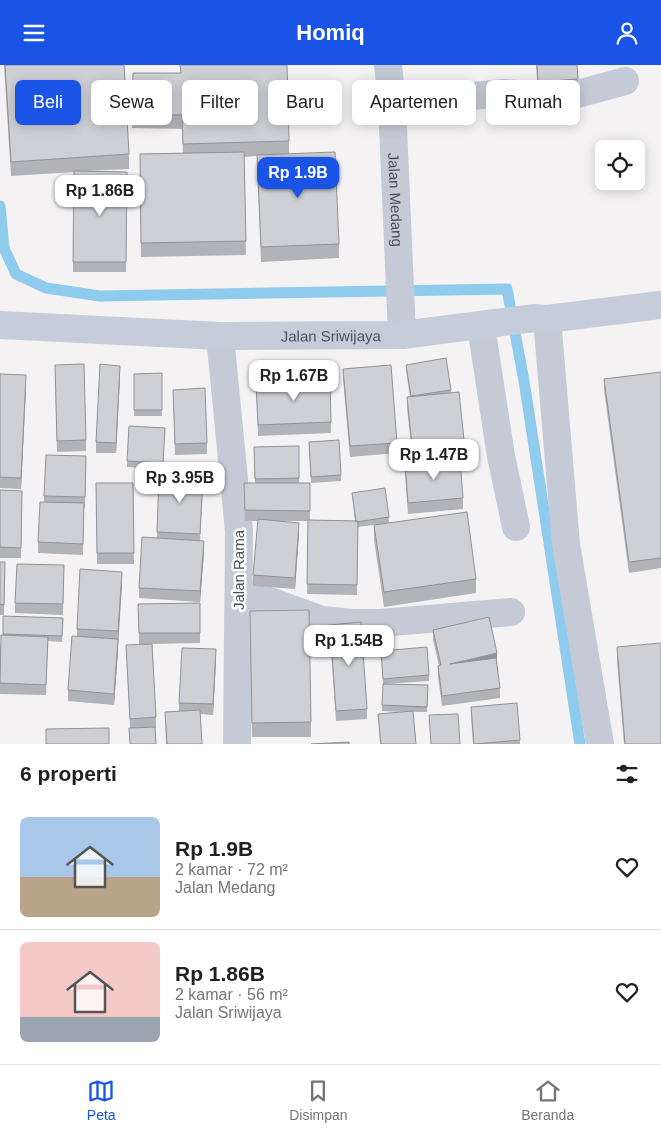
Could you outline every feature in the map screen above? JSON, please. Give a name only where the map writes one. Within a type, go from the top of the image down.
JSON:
[{"type":"main road","name":"Jalan Sriwijaya","points":[[0,325],[220,336],[402,335],[661,305]]},
{"type":"street","name":"Jalan Medang","points":[[388,65],[390,80]]},
{"type":"street","points":[[476,96],[504,93],[563,99],[625,81]]},
{"type":"street","name":"Jalan Medang","points":[[393,125],[402,335]]},
{"type":"street","points":[[541,319],[566,544],[600,744]]},
{"type":"street","points":[[488,325],[501,456],[516,527]]},
{"type":"street","name":"Jalan Rama","points":[[220,336],[239,531],[237,744]]},
{"type":"street","points":[[238,590],[322,620],[352,623],[380,623],[511,612]]},
{"type":"building","points":[[5,65],[124,65],[125,80],[91,80],[91,125],[127,125],[129,154],[11,162]]},
{"type":"building","points":[[180,65],[287,65],[287,80],[268,80],[268,125],[289,125],[289,141],[183,144],[182,125],[258,125],[258,80],[182,80],[182,115],[172,115],[172,80],[133,80],[133,73],[181,73]]},
{"type":"building","points":[[537,65],[577,65],[578,79],[538,80]]},
{"type":"building","points":[[244,152],[246,241],[141,243],[140,154]]},
{"type":"building","points":[[335,152],[339,244],[261,247],[257,155]]},
{"type":"building","points":[[74,171],[127,172],[126,262],[73,262]]},
{"type":"building","points":[[446,358],[451,390],[411,396],[406,365]]},
{"type":"building","points":[[84,364],[86,440],[57,441],[55,365]]},
{"type":"building","points":[[100,364],[120,366],[116,443],[96,442]]},
{"type":"building","points":[[391,365],[397,443],[350,446],[343,369]]},
{"type":"building","points":[[661,372],[661,558],[629,562],[604,379]]},
{"type":"building","points":[[162,373],[162,410],[134,410],[134,374]]},
{"type":"building","points":[[0,374],[26,375],[21,478],[0,477]]},
{"type":"building","points":[[330,378],[331,422],[258,425],[256,382]]},
{"type":"building","points":[[205,388],[207,443],[175,444],[173,390]]},
{"type":"building","points":[[459,392],[464,440],[412,445],[407,397]]},
{"type":"building","points":[[129,426],[165,428],[163,463],[127,461]]},
{"type":"building","points":[[339,440],[341,475],[311,477],[309,442]]},
{"type":"building","points":[[299,446],[299,478],[255,479],[254,447]]},
{"type":"building","points":[[46,455],[86,456],[85,497],[44,496]]},
{"type":"building","points":[[460,458],[463,498],[408,503],[405,463]]},
{"type":"building","points":[[159,475],[203,476],[200,534],[157,532]]},
{"type":"building","points":[[96,483],[133,483],[134,553],[97,553]]},
{"type":"building","points":[[244,483],[310,483],[310,511],[245,510]]},
{"type":"building","points":[[385,488],[389,517],[356,522],[352,493]]},
{"type":"building","points":[[0,490],[22,491],[21,548],[0,547]]},
{"type":"building","points":[[40,502],[84,503],[83,544],[38,542]]},
{"type":"building","points":[[467,512],[476,579],[384,592],[374,525]]},
{"type":"building","points":[[258,519],[299,523],[295,578],[253,575]]},
{"type":"building","points":[[308,520],[358,521],[357,585],[307,584]]},
{"type":"building","points":[[142,537],[204,541],[200,591],[139,588]]},
{"type":"building","points":[[0,562],[5,562],[4,605],[0,604]]},
{"type":"building","points":[[17,564],[64,565],[63,604],[15,603]]},
{"type":"building","points":[[80,569],[122,572],[118,631],[77,629]]},
{"type":"building","points":[[200,603],[200,633],[139,633],[138,604]]},
{"type":"building","points":[[309,610],[311,722],[252,723],[250,611]]},
{"type":"building","points":[[3,616],[63,618],[62,636],[3,634]]},
{"type":"building","points":[[489,617],[497,653],[450,664],[496,658],[500,688],[442,696],[438,666],[441,665],[433,630]]},
{"type":"building","points":[[361,622],[367,709],[336,711],[330,625]]},
{"type":"building","points":[[1,635],[48,637],[46,685],[0,683]]},
{"type":"building","points":[[72,636],[118,639],[114,694],[68,690]]},
{"type":"building","points":[[661,643],[661,744],[625,744],[617,647]]},
{"type":"building","points":[[152,644],[156,717],[130,719],[126,645]]},
{"type":"building","points":[[427,647],[429,675],[383,679],[381,651]]},
{"type":"building","points":[[182,648],[216,649],[213,704],[179,703]]},
{"type":"building","points":[[383,684],[428,685],[427,707],[382,705]]},
{"type":"building","points":[[517,703],[520,740],[474,744],[471,707]]},
{"type":"building","points":[[200,710],[202,744],[167,744],[165,712]]},
{"type":"building","points":[[413,711],[416,744],[381,744],[378,714]]},
{"type":"building","points":[[458,714],[460,744],[431,744],[429,715]]},
{"type":"building","points":[[155,727],[156,744],[130,744],[129,728]]},
{"type":"building","points":[[109,728],[109,744],[46,744],[46,729]]},
{"type":"building","points":[[349,742],[349,744],[311,744]]},
{"type":"waterway","points":[[0,206],[4,248],[16,274],[46,288],[100,296],[507,289],[524,381],[580,744]]}]
